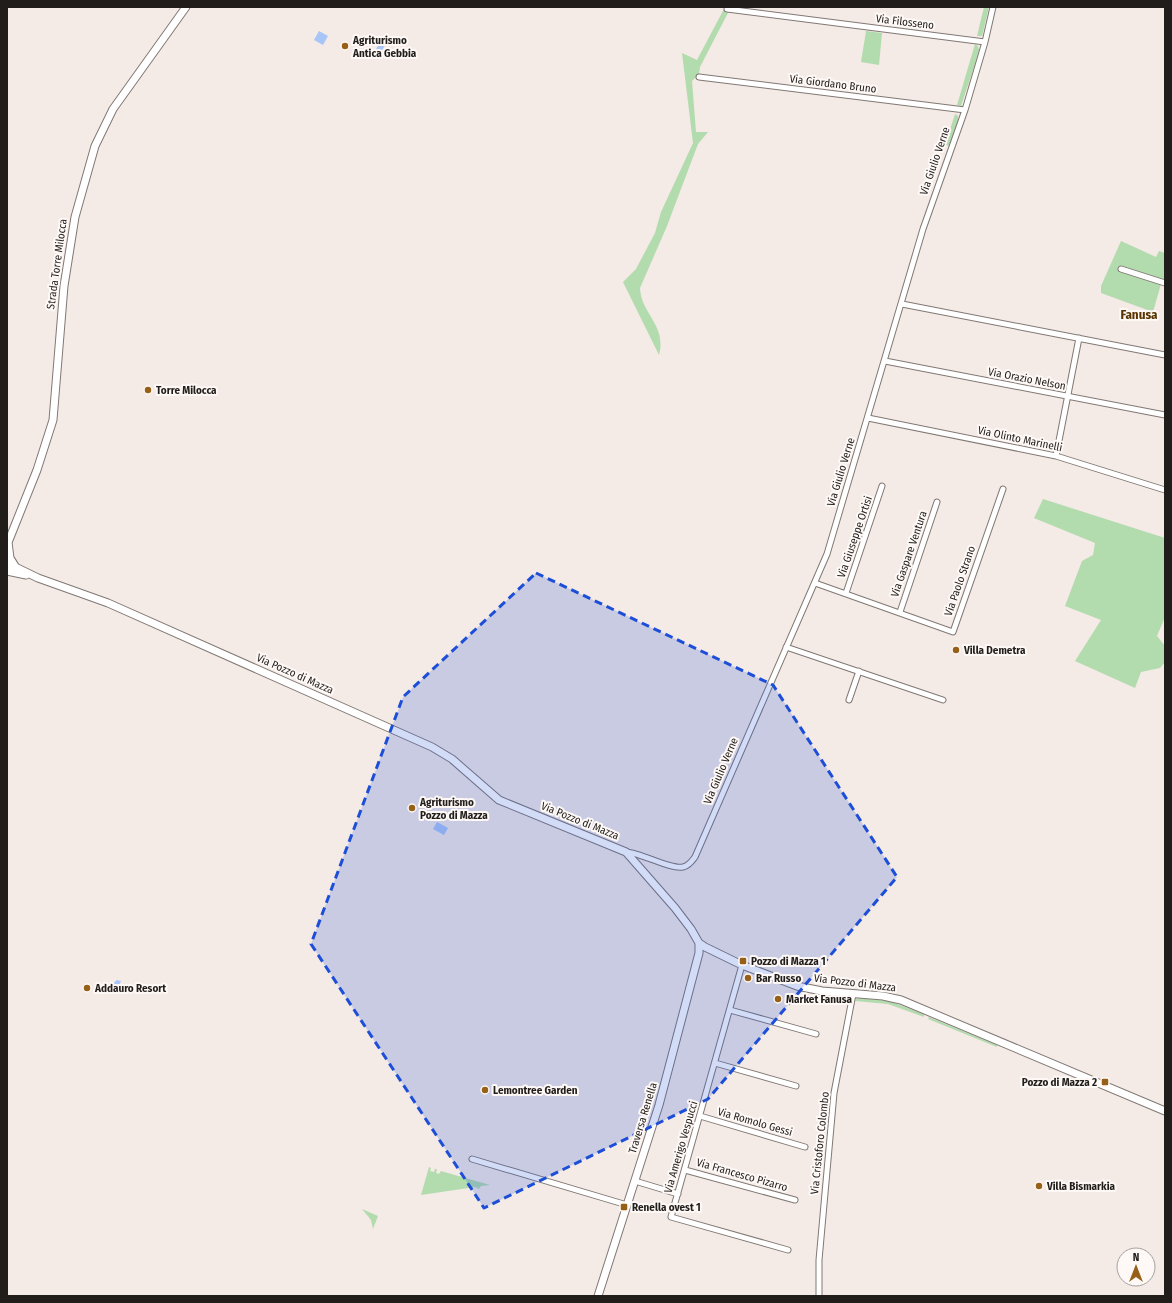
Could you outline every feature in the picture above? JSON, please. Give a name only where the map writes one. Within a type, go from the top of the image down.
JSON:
[{"type":"street","name":"Strada Torre Milocca","points":[[8,544],[37,470],[53,420],[64,286],[75,217],[95,146],[113,109],[186,7]]},
{"type":"street","name":"Via Giulio Verne","points":[[626,852],[636,852],[679,868],[687,866],[695,857],[815,583],[827,554],[935,192],[965,110],[985,42],[993,7]]},
{"type":"street","name":"Via Filosseno","points":[[727,9],[985,42]]},
{"type":"street","name":"Via Giordano Bruno","points":[[699,77],[965,110]]},
{"type":"street","points":[[1121,269],[1165,283]]},
{"type":"street","points":[[902,304],[1165,355]]},
{"type":"street","points":[[1056,456],[1079,338]]},
{"type":"street","name":"Via Orazio Nelson","points":[[885,361],[1165,416]]},
{"type":"street","name":"Via Olinto Marinelli","points":[[868,418],[1056,456],[1165,490]]},
{"type":"street","name":"Via Giuseppe Ortisi","points":[[846,593],[882,486]]},
{"type":"street","name":"Via Paolo Strano","points":[[815,583],[953,632],[1003,489]]},
{"type":"street","name":"Via Gaspare Ventura","points":[[900,612],[938,502]]},
{"type":"street","points":[[8,544],[10,558],[14,566]]},
{"type":"street","points":[[7,564],[38,578]]},
{"type":"street","points":[[7,571],[38,578]]},
{"type":"street","name":"Via Pozzo di Mazza","points":[[38,578],[108,603],[432,747],[452,759],[499,800],[626,852],[675,908],[691,929],[699,944],[742,965],[797,986],[853,994],[883,996],[902,1000],[1165,1111]]},
{"type":"street","points":[[786,647],[943,700]]},
{"type":"street","points":[[849,700],[859,672]]},
{"type":"street","name":"Traversa Renella","points":[[598,1296],[674,1054],[699,953],[699,944]]},
{"type":"street","name":"Via Amerigo Vespucci","points":[[742,965],[671,1217],[788,1250]]},
{"type":"street","name":"Via Cristoforo Colombo","points":[[819,1296],[819,1260],[834,1092],[853,994]]},
{"type":"street","points":[[730,1010],[816,1034]]},
{"type":"street","points":[[715,1063],[796,1086]]},
{"type":"street","name":"Via Romolo Gessi","points":[[700,1116],[805,1147]]},
{"type":"street","points":[[472,1159],[627,1205]]},
{"type":"street","name":"Via Francesco Pizarro","points":[[685,1170],[794,1200]]},
{"type":"street","points":[[635,1181],[678,1194]]},
{"type":"highlighted area","points":[[536,573],[773,685],[897,877],[708,1099],[484,1208],[311,944],[403,697]]},
{"type":"green space","points":[[725,7],[731,7],[700,67],[699,74],[692,81],[696,132],[708,132],[698,144],[667,226],[640,288],[641,297],[657,327],[660,336],[661,345],[659,355],[623,282],[636,269],[655,233],[661,212],[693,143],[682,53],[697,60]]},
{"type":"green space","points":[[984,7],[989,7],[982,36],[977,36]]},
{"type":"green space","points":[[866,31],[882,33],[879,65],[861,62]]},
{"type":"green space","points":[[975,44],[978,46],[979,50],[977,57],[961,106],[957,105]]},
{"type":"green space","points":[[955,114],[958,116],[958,121],[949,146],[945,145]]},
{"type":"green space","points":[[1121,241],[1156,257],[1159,251],[1165,253],[1165,281],[1120,266],[1119,269],[1161,284],[1153,312],[1101,293],[1101,286]]},
{"type":"green space","points":[[1043,499],[1165,538],[1165,617],[1157,636],[1165,646],[1165,662],[1160,668],[1141,672],[1135,688],[1075,661],[1101,620],[1065,606],[1082,561],[1093,555],[1095,543],[1034,518]]},
{"type":"green space","points":[[857,998],[889,1001],[924,1014],[924,1017],[888,1004],[855,1001]]},
{"type":"green space","points":[[929,1017],[997,1045],[997,1047],[928,1019]]},
{"type":"green space","points":[[429,1167],[431,1168],[430,1171],[434,1172],[435,1169],[437,1169],[436,1173],[439,1174],[441,1171],[490,1185],[481,1186],[479,1189],[475,1187],[421,1195]]},
{"type":"green space","points":[[362,1209],[378,1216],[373,1229],[371,1220]]},
{"type":"water","points":[[319,31],[328,36],[323,45],[314,40]]},
{"type":"water","points":[[380,42],[385,45],[379,56],[374,53]]},
{"type":"water","points":[[437,822],[448,828],[444,835],[433,829]]},
{"type":"water","points":[[117,980],[121,981],[118,988],[114,990],[111,985]]},
{"type":"place","name":"Agriturismo Antica Gebbia","points":[[345,46]]},
{"type":"place","name":"Torre Milocca","points":[[148,390]]},
{"type":"place","name":"Villa Demetra","points":[[956,650]]},
{"type":"place","name":"Agriturismo Pozzo di Mazza","points":[[412,808]]},
{"type":"place","name":"Pozzo di Mazza 1","points":[[743,961]]},
{"type":"place","name":"Bar Russo","points":[[748,978]]},
{"type":"place","name":"Addauro Resort","points":[[87,988]]},
{"type":"place","name":"Market Fanusa","points":[[778,999]]},
{"type":"place","name":"Pozzo di Mazza 2","points":[[1105,1082]]},
{"type":"place","name":"Lemontree Garden","points":[[485,1090]]},
{"type":"place","name":"Villa Bismarkia","points":[[1039,1186]]},
{"type":"place","name":"Renella ovest 1","points":[[624,1207]]},
{"type":"district","name":"Fanusa","points":[[1139,314]]}]
